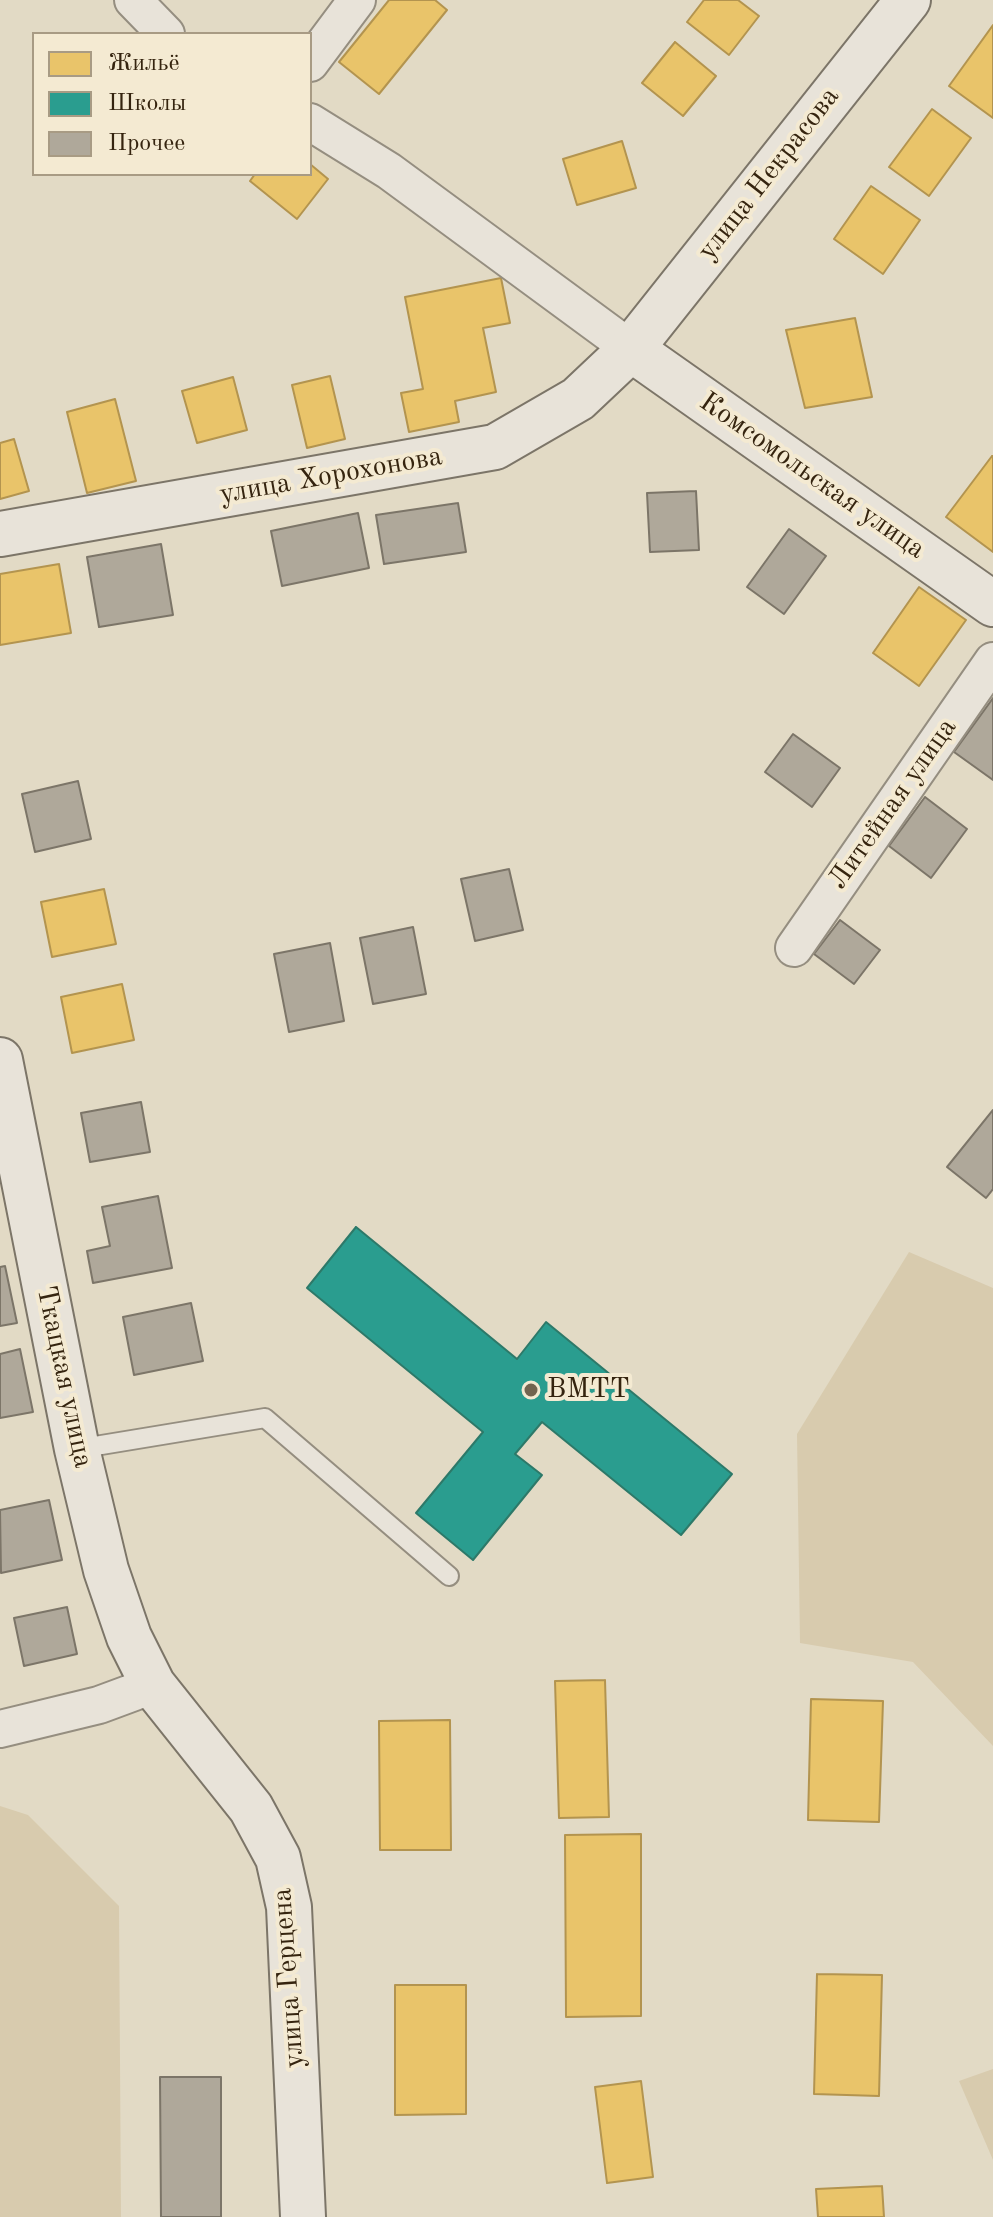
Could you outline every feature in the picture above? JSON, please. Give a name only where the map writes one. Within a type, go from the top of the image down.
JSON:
[{"type":"street","points":[[133,0],[164,32]]},
{"type":"street","points":[[312,60],[357,0]]},
{"type":"street","name":"улица Некрасова","points":[[631,349],[908,0]]},
{"type":"street","points":[[312,123],[389,171],[631,349]]},
{"type":"street","name":"улица Хорохонова","points":[[0,534],[495,447],[578,399],[631,349]]},
{"type":"street","name":"Комсомольская улица","points":[[631,349],[993,604]]},
{"type":"street","name":"Литейная улица","points":[[794,948],[993,661]]},
{"type":"street","name":"Ткацкая улица","points":[[0,1060],[77,1449],[106,1570],[129,1637],[153,1685]]},
{"type":"street","points":[[0,1729],[99,1705],[153,1685]]},
{"type":"street","name":"улица Герцена","points":[[153,1685],[251,1808],[278,1858],[289,1907],[303,2217]]},
{"type":"lane","points":[[77,1449],[265,1418],[449,1576]]},
{"type":"shaded area","points":[[909,1252],[993,1288],[993,1746],[913,1662],[800,1643],[797,1434]]},
{"type":"shaded area","points":[[0,1806],[28,1815],[119,1906],[121,2217],[0,2217]]},
{"type":"shaded area","points":[[993,2069],[993,2160],[959,2081]]},
{"type":"building: Жильё","points":[[389,0],[435,0],[447,10],[379,94],[339,62]]},
{"type":"building: Жильё","points":[[704,0],[738,0],[759,16],[729,55],[687,22]]},
{"type":"building: Жильё","points":[[993,25],[993,118],[949,86]]},
{"type":"building: Жильё","points":[[675,42],[716,76],[683,116],[642,83]]},
{"type":"building: Жильё","points":[[932,109],[971,138],[929,196],[889,167]]},
{"type":"building: Жильё","points":[[622,141],[636,188],[577,205],[563,159]]},
{"type":"building: Жильё","points":[[312,166],[328,179],[297,219],[250,181],[254,176],[312,176]]},
{"type":"building: Жильё","points":[[871,186],[920,220],[883,274],[834,239]]},
{"type":"building: Жильё","points":[[501,278],[510,323],[483,328],[496,392],[455,401],[459,422],[409,432],[401,393],[423,389],[405,297]]},
{"type":"building: Жильё","points":[[855,318],[872,397],[805,408],[786,330]]},
{"type":"building: Жильё","points":[[330,376],[345,439],[307,448],[292,385]]},
{"type":"building: Жильё","points":[[233,377],[247,430],[197,443],[182,391]]},
{"type":"building: Жильё","points":[[115,399],[136,481],[87,493],[67,412]]},
{"type":"building: Жильё","points":[[14,439],[29,491],[0,499],[0,443]]},
{"type":"building: Жильё","points":[[993,456],[993,552],[946,517]]},
{"type":"building: Жильё","points":[[59,564],[71,633],[0,645],[0,574]]},
{"type":"building: Жильё","points":[[919,587],[966,620],[919,686],[873,653]]},
{"type":"building: Жильё","points":[[104,889],[116,944],[52,957],[41,902]]},
{"type":"building: Жильё","points":[[122,984],[134,1040],[72,1053],[61,997]]},
{"type":"building: Жильё","points":[[605,1680],[609,1817],[559,1818],[555,1681]]},
{"type":"building: Жильё","points":[[811,1699],[883,1701],[879,1822],[808,1820]]},
{"type":"building: Жильё","points":[[450,1720],[451,1850],[380,1850],[379,1721]]},
{"type":"building: Жильё","points":[[641,1834],[641,2016],[566,2017],[565,1835]]},
{"type":"building: Жильё","points":[[817,1974],[882,1975],[879,2096],[814,2094]]},
{"type":"building: Жильё","points":[[395,1985],[466,1985],[466,2114],[395,2115]]},
{"type":"building: Жильё","points":[[641,2081],[653,2177],[607,2183],[595,2087]]},
{"type":"building: Жильё","points":[[882,2186],[884,2217],[818,2217],[816,2189]]},
{"type":"building: Школы","name":"ВМТТ","points":[[356,1227],[517,1359],[546,1322],[732,1474],[681,1535],[542,1422],[515,1454],[542,1475],[473,1560],[416,1513],[483,1432],[307,1288]]},
{"type":"building: Прочее","points":[[696,491],[699,550],[650,552],[647,493]]},
{"type":"building: Прочее","points":[[458,503],[466,552],[384,564],[376,515]]},
{"type":"building: Прочее","points":[[358,513],[369,568],[282,586],[271,531]]},
{"type":"building: Прочее","points":[[789,529],[826,556],[784,614],[747,587]]},
{"type":"building: Прочее","points":[[161,544],[173,615],[99,627],[87,557]]},
{"type":"building: Прочее","points":[[993,698],[993,780],[954,752]]},
{"type":"building: Прочее","points":[[793,734],[840,768],[812,807],[765,772]]},
{"type":"building: Прочее","points":[[78,781],[91,839],[35,852],[22,794]]},
{"type":"building: Прочее","points":[[925,797],[967,829],[931,878],[889,846]]},
{"type":"building: Прочее","points":[[509,869],[523,930],[475,941],[461,879]]},
{"type":"building: Прочее","points":[[840,920],[880,950],[854,984],[814,954]]},
{"type":"building: Прочее","points":[[413,927],[426,994],[373,1004],[360,938]]},
{"type":"building: Прочее","points":[[330,943],[344,1021],[289,1032],[274,954]]},
{"type":"building: Прочее","points":[[141,1102],[150,1152],[90,1162],[81,1113]]},
{"type":"building: Прочее","points":[[993,1110],[993,1189],[986,1198],[947,1167]]},
{"type":"building: Прочее","points":[[158,1196],[172,1268],[93,1283],[87,1251],[110,1246],[102,1207]]},
{"type":"building: Прочее","points":[[5,1266],[17,1323],[0,1326],[0,1267]]},
{"type":"building: Прочее","points":[[191,1303],[203,1361],[134,1375],[123,1317]]},
{"type":"building: Прочее","points":[[20,1349],[33,1412],[0,1418],[0,1354]]},
{"type":"building: Прочее","points":[[49,1500],[62,1560],[1,1573],[0,1510]]},
{"type":"building: Прочее","points":[[67,1607],[77,1654],[24,1666],[14,1618]]},
{"type":"building: Прочее","points":[[160,2077],[221,2077],[221,2217],[161,2217]]},
{"type":"place","name":"ВМТТ","points":[[531,1390]]}]
